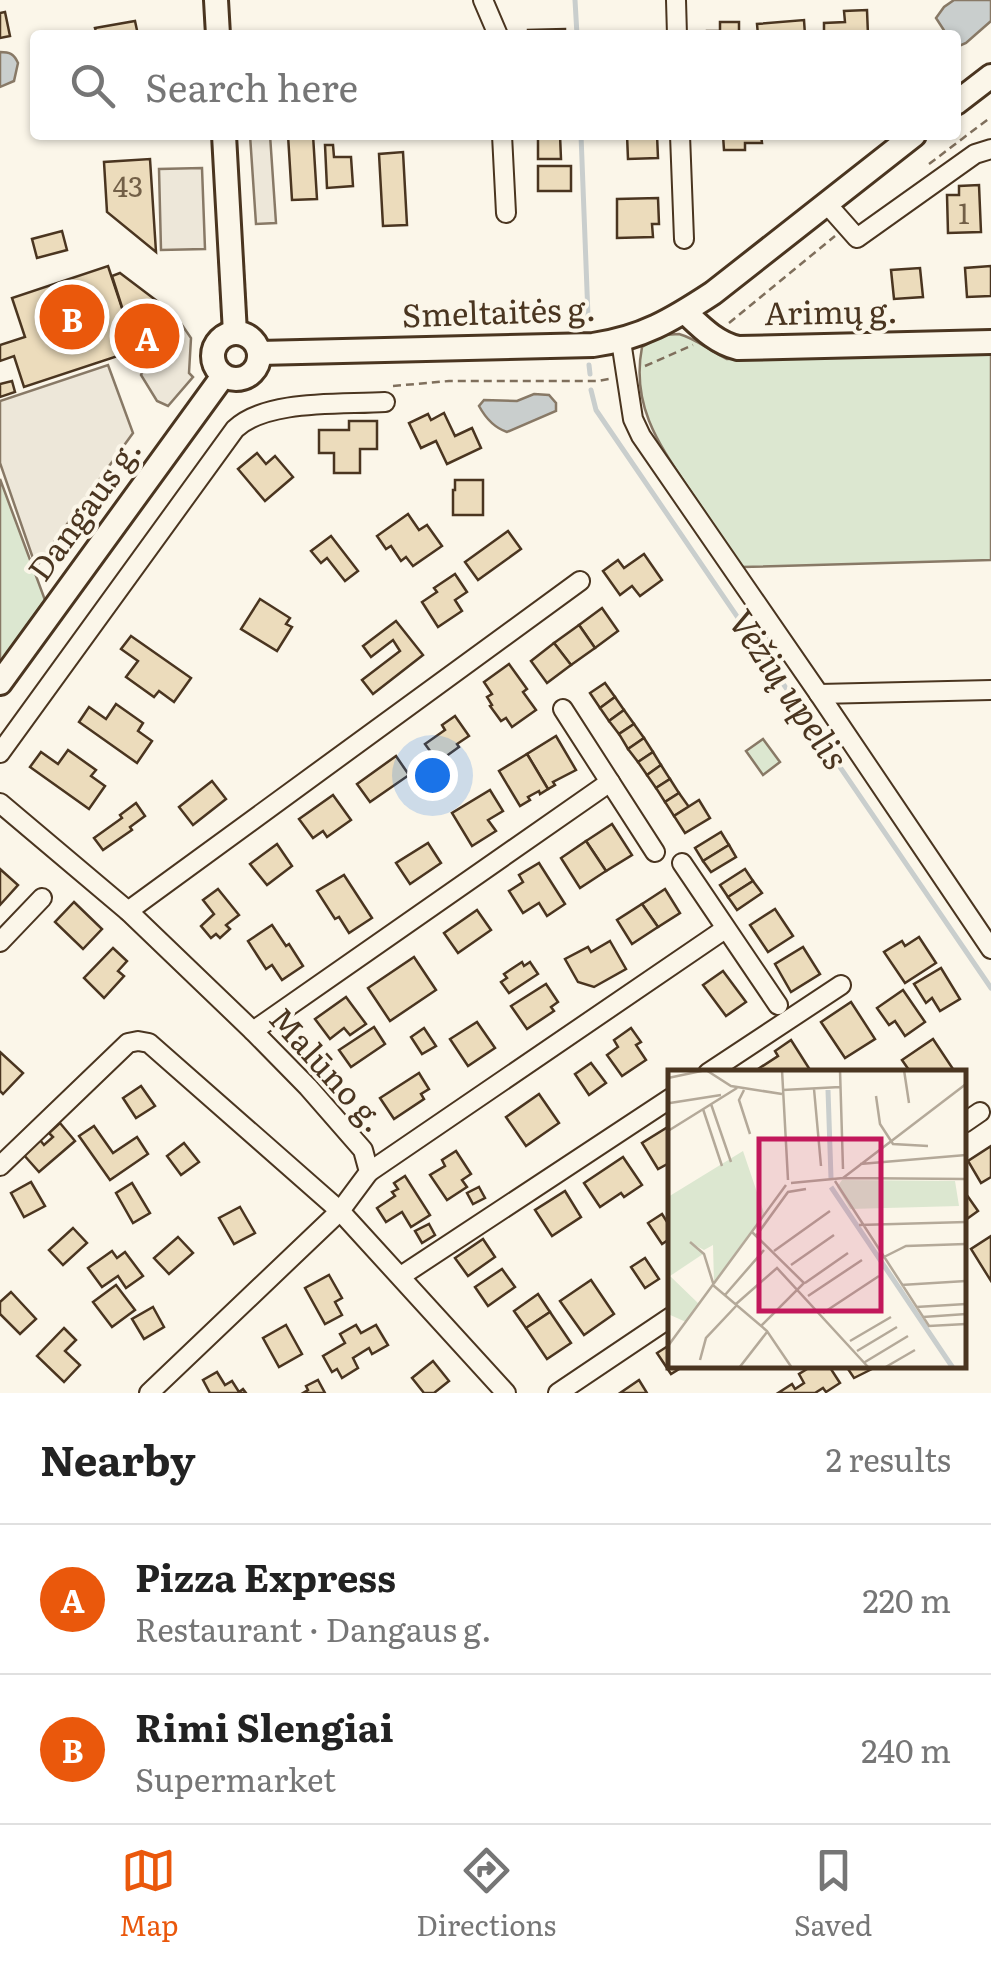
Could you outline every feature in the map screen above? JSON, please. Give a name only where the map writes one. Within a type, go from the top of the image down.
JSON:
[{"type":"main road","points":[[216,0],[218,30]]},
{"type":"main road","points":[[961,99],[991,76]]},
{"type":"main road","points":[[224,140],[235,333]]},
{"type":"main road","name":"Smeltaitės g.","points":[[259,353],[593,345],[639,336],[713,293],[908,140]]},
{"type":"main road","name":"Arimų g.","points":[[685,312],[713,337],[738,348],[991,342]]},
{"type":"main road","points":[[226,334],[251,338],[259,353],[248,376],[223,376],[213,362],[214,346],[226,334]]},
{"type":"main road","name":"Dangaus g.","points":[[0,684],[223,376]]},
{"type":"street","points":[[483,0],[496,30]]},
{"type":"street","points":[[676,0],[677,30]]},
{"type":"street","points":[[502,140],[506,213]]},
{"type":"street","points":[[680,140],[684,239]]},
{"type":"street","points":[[826,203],[857,238],[975,154],[991,149]]},
{"type":"street","points":[[620,341],[633,418],[641,436],[991,949]]},
{"type":"street","points":[[0,754],[234,429],[266,411],[388,394]]},
{"type":"street","points":[[128,911],[580,580]]},
{"type":"street","points":[[819,694],[991,690]]},
{"type":"street","points":[[564,708],[655,852]]},
{"type":"street","points":[[254,1031],[610,782]]},
{"type":"street","name":"Malūno g.","points":[[0,803],[128,911],[254,1031],[363,1150],[369,1172],[340,1211],[148,1393]]},
{"type":"street","points":[[682,863],[778,1005]]},
{"type":"street","points":[[0,942],[42,898]]},
{"type":"street","points":[[369,1172],[725,929]]},
{"type":"street","points":[[713,1070],[841,985]]},
{"type":"street","points":[[0,1166],[128,1043],[149,1043],[340,1211],[506,1393]]},
{"type":"street","points":[[401,1276],[668,1100]]},
{"type":"street","points":[[966,1122],[980,1112]]},
{"type":"street","points":[[558,1393],[668,1320]]},
{"type":"path","points":[[961,140],[991,117]]},
{"type":"path","points":[[918,172],[960,140]]},
{"type":"path","points":[[388,394],[449,381],[598,381],[626,374],[713,337],[846,228]]},
{"type":"green space","points":[[679,334],[727,359],[991,352],[991,560],[742,567],[667,456],[644,405],[640,387],[642,347],[663,335]]},
{"type":"green space","points":[[0,479],[45,600],[0,663]]},
{"type":"green space","points":[[763,739],[780,762],[763,775],[746,751]]},
{"type":"shaded area","points":[[954,0],[991,0],[991,21],[961,45],[961,30],[944,30],[936,18]]},
{"type":"shaded area","points":[[0,52],[11,54],[18,63],[14,81],[0,87]]},
{"type":"shaded area","points":[[250,140],[270,140],[276,223],[256,224]]},
{"type":"shaded area","points":[[202,168],[205,249],[161,250],[159,169]]},
{"type":"shaded area","points":[[164,306],[191,338],[189,373],[193,377],[168,406],[157,401],[141,375],[154,350]]},
{"type":"shaded area","points":[[108,365],[133,433],[36,567],[0,463],[0,401]]},
{"type":"shaded area","points":[[534,394],[549,395],[556,403],[556,411],[507,432],[491,422],[479,406],[484,400],[517,401]]},
{"type":"building","points":[[867,10],[868,30],[824,30],[824,23],[845,22],[844,11]]},
{"type":"building","points":[[5,12],[10,36],[0,38],[0,13]]},
{"type":"building","points":[[804,20],[805,30],[758,30],[757,24]]},
{"type":"building","points":[[135,21],[137,30],[96,30]]},
{"type":"building","points":[[720,22],[739,22],[739,30],[720,30]]},
{"type":"building","points":[[288,140],[313,140],[317,199],[292,200]]},
{"type":"building","points":[[538,140],[560,140],[561,159],[538,159]]},
{"type":"building","points":[[627,140],[657,140],[658,158],[628,159]]},
{"type":"building","points":[[723,140],[762,140],[762,143],[745,143],[745,150],[724,150]]},
{"type":"building","points":[[325,145],[333,145],[334,157],[351,157],[353,186],[327,188]]},
{"type":"building","points":[[403,152],[407,225],[383,226],[379,154]]},
{"type":"building","points":[[150,159],[156,252],[107,212],[104,162]]},
{"type":"building","points":[[538,166],[571,166],[571,191],[538,191]]},
{"type":"building","points":[[979,185],[981,232],[948,233],[947,195],[959,195],[959,186]]},
{"type":"building","points":[[658,198],[659,224],[652,224],[653,237],[617,238],[617,199]]},
{"type":"building","points":[[62,231],[67,250],[37,258],[32,239]]},
{"type":"building","points":[[108,266],[136,350],[24,387],[14,356],[0,361],[0,345],[25,337],[12,298]]},
{"type":"building","points":[[991,266],[991,296],[967,297],[965,268]]},
{"type":"building","points":[[920,268],[923,297],[894,299],[891,270]]},
{"type":"building","points":[[120,273],[161,304],[153,349],[137,354],[112,276]]},
{"type":"building","points":[[12,381],[15,392],[0,397],[0,384]]},
{"type":"building","points":[[444,413],[455,436],[472,428],[481,448],[447,464],[436,441],[421,448],[409,423],[428,414],[431,420]]},
{"type":"building","points":[[349,421],[377,421],[377,449],[360,449],[360,473],[334,473],[334,453],[319,453],[319,430],[349,430]]},
{"type":"building","points":[[257,453],[266,464],[275,456],[293,477],[265,501],[238,469]]},
{"type":"building","points":[[455,480],[483,480],[483,515],[453,515]]},
{"type":"building","points":[[408,514],[419,530],[427,525],[442,546],[413,566],[406,557],[401,561],[391,546],[386,549],[377,536]]},
{"type":"building","points":[[508,531],[521,549],[478,580],[465,562]]},
{"type":"building","points":[[331,536],[358,571],[345,581],[327,558],[321,563],[311,551]]},
{"type":"building","points":[[644,554],[662,580],[640,596],[632,586],[620,595],[603,571],[618,560],[624,568]]},
{"type":"building","points":[[455,574],[467,592],[455,600],[462,611],[438,627],[422,602]]},
{"type":"building","points":[[260,599],[290,618],[286,624],[292,627],[277,651],[241,629]]},
{"type":"building","points":[[602,608],[618,631],[595,648],[579,625]]},
{"type":"building","points":[[396,621],[423,655],[373,694],[362,680],[400,651],[393,640],[371,657],[363,646]]},
{"type":"building","points":[[579,625],[595,648],[571,665],[554,643]]},
{"type":"building","points":[[131,636],[191,678],[174,702],[159,691],[154,697],[126,677],[138,661],[121,649]]},
{"type":"building","points":[[554,643],[571,665],[547,683],[531,661]]},
{"type":"building","points":[[509,664],[536,710],[512,727],[506,718],[501,721],[490,706],[487,697],[492,694],[484,682]]},
{"type":"building","points":[[605,683],[615,697],[600,708],[590,693]]},
{"type":"building","points":[[615,697],[624,710],[609,721],[600,708]]},
{"type":"building","points":[[116,704],[143,723],[138,731],[152,741],[137,763],[79,722],[89,707],[106,719]]},
{"type":"building","points":[[624,710],[634,724],[619,734],[609,721]]},
{"type":"building","points":[[455,716],[469,736],[438,762],[425,744],[445,730],[442,725]]},
{"type":"building","points":[[634,724],[644,738],[628,749],[619,734]]},
{"type":"building","points":[[556,736],[576,770],[548,789],[527,754]]},
{"type":"building","points":[[644,738],[653,752],[638,762],[628,749]]},
{"type":"building","points":[[68,750],[96,770],[91,776],[105,786],[89,809],[30,767],[41,752],[58,764]]},
{"type":"building","points":[[653,752],[661,765],[647,775],[638,762]]},
{"type":"building","points":[[527,754],[548,789],[528,797],[530,800],[520,806],[499,771]]},
{"type":"building","points":[[396,756],[409,775],[370,802],[357,784]]},
{"type":"building","points":[[661,765],[670,779],[656,788],[647,775]]},
{"type":"building","points":[[670,779],[679,793],[665,802],[656,788]]},
{"type":"building","points":[[212,781],[226,799],[193,825],[179,807]]},
{"type":"building","points":[[490,790],[503,811],[488,820],[496,831],[472,846],[452,813]]},
{"type":"building","points":[[679,793],[689,807],[674,816],[665,802]]},
{"type":"building","points":[[333,795],[351,820],[327,837],[323,831],[313,838],[299,819]]},
{"type":"building","points":[[699,800],[710,818],[685,833],[674,816]]},
{"type":"building","points":[[136,803],[145,816],[103,850],[94,838]]},
{"type":"building","points":[[612,824],[632,855],[606,871],[586,841]]},
{"type":"building","points":[[721,832],[729,845],[703,861],[695,848]]},
{"type":"building","points":[[586,841],[606,871],[580,888],[561,858]]},
{"type":"building","points":[[428,843],[441,863],[410,884],[396,863]]},
{"type":"building","points":[[277,844],[292,866],[267,885],[250,864]]},
{"type":"building","points":[[729,845],[736,857],[711,872],[703,861]]},
{"type":"building","points":[[539,863],[565,904],[547,916],[539,903],[523,913],[509,891],[523,882],[519,875]]},
{"type":"building","points":[[0,869],[18,885],[0,905]]},
{"type":"building","points":[[745,869],[753,881],[728,897],[720,885]]},
{"type":"building","points":[[344,875],[372,918],[349,933],[317,891]]},
{"type":"building","points":[[753,881],[762,893],[737,910],[728,897]]},
{"type":"building","points":[[218,889],[239,915],[226,925],[230,929],[220,938],[216,934],[211,938],[201,926],[214,914],[203,900]]},
{"type":"building","points":[[665,889],[680,913],[658,927],[642,904]]},
{"type":"building","points":[[74,902],[102,929],[83,949],[55,922]]},
{"type":"building","points":[[642,904],[658,927],[632,944],[617,920]]},
{"type":"building","points":[[775,909],[793,936],[768,952],[750,925]]},
{"type":"building","points":[[477,910],[491,930],[458,953],[444,933]]},
{"type":"building","points":[[272,925],[303,966],[282,980],[272,965],[266,969],[248,941]]},
{"type":"building","points":[[919,937],[936,963],[905,983],[884,952],[902,941],[905,946]]},
{"type":"building","points":[[610,941],[626,969],[594,987],[578,982],[565,959],[588,947],[591,952]]},
{"type":"building","points":[[803,947],[820,974],[791,992],[775,964]]},
{"type":"building","points":[[113,948],[127,961],[118,971],[124,976],[104,998],[84,978]]},
{"type":"building","points":[[414,957],[436,990],[390,1021],[368,988]]},
{"type":"building","points":[[522,962],[524,966],[530,962],[538,974],[509,993],[501,982],[507,978],[504,974]]},
{"type":"building","points":[[941,968],[960,999],[940,1011],[932,998],[926,1003],[914,984]]},
{"type":"building","points":[[723,971],[746,1002],[726,1016],[703,985]]},
{"type":"building","points":[[546,984],[558,1002],[551,1007],[554,1011],[527,1029],[511,1006]]},
{"type":"building","points":[[903,990],[925,1022],[905,1036],[895,1021],[889,1025],[877,1008]]},
{"type":"building","points":[[346,997],[366,1024],[350,1035],[344,1028],[330,1039],[315,1019]]},
{"type":"building","points":[[851,1002],[875,1039],[845,1058],[821,1022]]},
{"type":"building","points":[[477,1022],[495,1048],[468,1066],[450,1039]]},
{"type":"building","points":[[374,1027],[385,1044],[351,1067],[339,1050]]},
{"type":"building","points":[[424,1028],[436,1046],[422,1054],[411,1037]]},
{"type":"building","points":[[631,1028],[641,1042],[636,1045],[646,1060],[622,1076],[607,1055],[618,1047],[614,1040]]},
{"type":"building","points":[[933,1039],[954,1070],[909,1070],[902,1060]]},
{"type":"building","points":[[791,1040],[810,1070],[759,1070],[778,1056],[775,1051]]},
{"type":"building","points":[[0,1052],[23,1073],[3,1094],[0,1091]]},
{"type":"building","points":[[591,1063],[606,1083],[589,1095],[575,1074]]},
{"type":"building","points":[[419,1073],[429,1089],[421,1094],[424,1099],[394,1119],[380,1098]]},
{"type":"building","points":[[141,1086],[155,1106],[136,1118],[123,1098]]},
{"type":"building","points":[[539,1094],[559,1123],[526,1146],[506,1117]]},
{"type":"building","points":[[60,1123],[75,1141],[39,1172],[23,1154],[40,1140],[44,1145],[53,1137],[49,1133]]},
{"type":"building","points":[[94,1126],[113,1153],[137,1137],[148,1154],[110,1180],[79,1136]]},
{"type":"building","points":[[668,1127],[668,1164],[658,1169],[642,1143]]},
{"type":"building","points":[[184,1143],[199,1162],[181,1175],[167,1156]]},
{"type":"building","points":[[991,1146],[991,1177],[981,1183],[968,1161]]},
{"type":"building","points":[[456,1151],[471,1174],[462,1180],[467,1187],[447,1200],[430,1175],[445,1166],[442,1160]]},
{"type":"building","points":[[623,1157],[642,1185],[600,1207],[584,1183]]},
{"type":"building","points":[[405,1176],[430,1215],[411,1227],[402,1212],[386,1222],[377,1208],[395,1196],[392,1192],[398,1189],[394,1183]]},
{"type":"building","points":[[31,1182],[45,1206],[24,1217],[11,1193]]},
{"type":"building","points":[[132,1183],[150,1213],[133,1223],[116,1193]]},
{"type":"building","points":[[479,1187],[485,1198],[473,1204],[467,1193]]},
{"type":"building","points":[[565,1191],[581,1217],[552,1236],[535,1210]]},
{"type":"building","points":[[966,1194],[978,1211],[966,1220]]},
{"type":"building","points":[[240,1207],[255,1233],[234,1244],[219,1218]]},
{"type":"building","points":[[662,1214],[668,1223],[668,1240],[662,1244],[648,1223]]},
{"type":"building","points":[[429,1224],[435,1235],[422,1243],[415,1231]]},
{"type":"building","points":[[73,1228],[87,1243],[63,1265],[49,1250]]},
{"type":"building","points":[[991,1236],[991,1281],[971,1249]]},
{"type":"building","points":[[178,1237],[193,1253],[169,1274],[154,1258]]},
{"type":"building","points":[[483,1239],[495,1257],[468,1276],[455,1258]]},
{"type":"building","points":[[112,1251],[117,1258],[125,1252],[143,1276],[126,1288],[118,1276],[102,1287],[88,1268]]},
{"type":"building","points":[[645,1258],[659,1279],[645,1288],[631,1267]]},
{"type":"building","points":[[502,1269],[515,1287],[488,1306],[475,1287]]},
{"type":"building","points":[[329,1275],[342,1298],[335,1302],[342,1315],[325,1324],[305,1288]]},
{"type":"building","points":[[591,1280],[614,1314],[584,1335],[560,1301]]},
{"type":"building","points":[[116,1285],[135,1310],[112,1327],[93,1302]]},
{"type":"building","points":[[11,1292],[36,1319],[20,1334],[0,1314],[0,1302]]},
{"type":"building","points":[[538,1294],[550,1312],[526,1328],[514,1311]]},
{"type":"building","points":[[153,1307],[164,1327],[144,1339],[132,1319]]},
{"type":"building","points":[[550,1312],[571,1343],[547,1359],[526,1328]]},
{"type":"building","points":[[286,1325],[302,1354],[279,1367],[263,1338]]},
{"type":"building","points":[[356,1325],[361,1333],[376,1325],[388,1345],[372,1354],[369,1348],[353,1358],[358,1368],[342,1378],[337,1369],[332,1372],[323,1356],[345,1343],[340,1334]]},
{"type":"building","points":[[64,1328],[76,1340],[65,1351],[80,1365],[64,1382],[37,1356]]},
{"type":"building","points":[[668,1346],[668,1368],[681,1368],[671,1374],[657,1353]]},
{"type":"building","points":[[433,1361],[449,1381],[434,1393],[424,1393],[412,1378]]},
{"type":"building","points":[[809,1368],[830,1368],[840,1383],[826,1392],[823,1388],[815,1393],[778,1393],[792,1384],[795,1389],[804,1383],[799,1374]]},
{"type":"building","points":[[847,1368],[874,1368],[854,1378]]},
{"type":"building","points":[[217,1372],[225,1385],[232,1381],[239,1392],[243,1389],[246,1393],[210,1393],[203,1380]]},
{"type":"building","points":[[318,1380],[325,1393],[303,1393],[308,1390],[306,1386]]},
{"type":"building","points":[[639,1380],[647,1393],[620,1393]]},
{"type":"waterway","name":"Vėžių upelis","points":[[575,0],[577,30]]},
{"type":"waterway","name":"Vėžių upelis","points":[[581,140],[588,316]]},
{"type":"waterway","name":"Vėžių upelis","points":[[589,365],[590,374]]},
{"type":"waterway","name":"Vėžių upelis","points":[[591,390],[596,410],[991,988]]},
{"type":"place","name":"Rimi Slengiai","points":[[72,317]]},
{"type":"place","name":"Pizza Express","points":[[147,336]]}]
